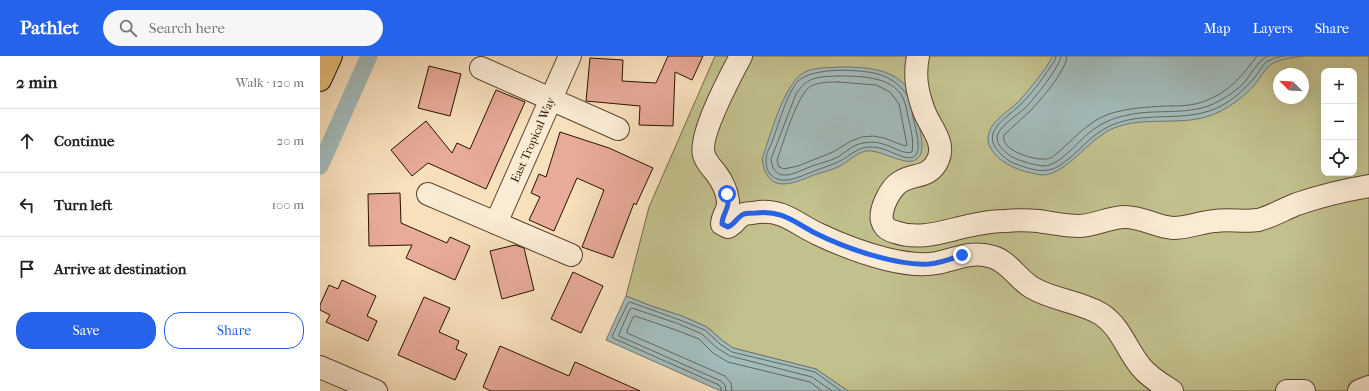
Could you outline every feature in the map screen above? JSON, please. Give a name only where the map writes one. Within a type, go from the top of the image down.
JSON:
[{"type":"main road","points":[[320,80],[330,56]]},
{"type":"street","name":"East Tropical Way","points":[[496,223],[570,56]]},
{"type":"street","points":[[741,56],[723,93],[705,138],[704,156],[724,186],[728,200],[727,210],[722,224],[728,227],[732,225],[739,217],[745,214],[768,212],[781,214],[816,233],[850,248],[904,262],[916,264],[933,263],[962,255],[977,254],[993,257],[1007,266],[1023,282],[1032,288],[1087,307],[1110,320],[1117,328],[1140,367],[1149,376],[1172,391]]},
{"type":"street","points":[[918,56],[915,69],[920,99],[925,114],[938,137],[940,149],[939,159],[934,167],[926,174],[901,181],[892,188],[882,210],[881,221],[885,227],[900,234],[914,236],[931,235],[987,222],[1007,221],[1036,221],[1078,226],[1090,225],[1115,218],[1126,217],[1136,218],[1174,228],[1214,221],[1258,220],[1313,199],[1369,186]]},
{"type":"street","points":[[481,68],[618,129]]},
{"type":"street","points":[[428,194],[571,255]]},
{"type":"street","points":[[320,367],[376,391]]},
{"type":"street","points":[[1359,391],[1369,387]]},
{"type":"street","points":[[1287,391],[1304,391]]},
{"type":"shaded area","points":[[715,56],[1369,56],[1369,391],[848,391],[816,369],[733,348],[707,327],[682,316],[626,296],[649,207]]},
{"type":"water","points":[[1053,56],[1303,56],[1285,59],[1272,64],[1246,93],[1229,107],[1216,113],[1198,119],[1125,124],[1114,128],[1096,139],[1062,168],[1053,173],[1041,175],[1018,169],[1001,160],[989,145],[988,138],[992,126],[1020,100],[1042,73]]},
{"type":"water","points":[[857,67],[885,72],[902,82],[910,93],[920,129],[922,144],[920,155],[914,161],[908,161],[872,151],[866,151],[856,155],[837,167],[796,182],[781,184],[774,182],[769,178],[762,159],[784,98],[797,78],[805,72],[817,68]]},
{"type":"water","points":[[626,296],[682,316],[707,327],[733,348],[816,369],[848,391],[722,391],[716,389],[606,340]]},
{"type":"building","points":[[668,56],[703,56],[692,80],[675,72],[673,126],[639,125],[640,106],[586,101],[590,58],[623,60],[622,81],[656,83]]},
{"type":"building","points":[[429,66],[461,74],[450,116],[418,108]]},
{"type":"building","points":[[496,90],[525,102],[486,189],[428,163],[412,176],[391,150],[426,121],[452,153],[457,143],[470,149]]},
{"type":"building","points":[[560,132],[609,148],[653,168],[636,205],[634,203],[613,258],[582,247],[604,190],[577,178],[554,231],[529,220],[540,197],[531,193],[539,174],[546,177]]},
{"type":"building","points":[[400,193],[401,223],[447,243],[450,237],[470,246],[455,280],[406,258],[412,245],[369,246],[368,194]]},
{"type":"building","points":[[515,245],[524,248],[534,290],[502,299],[490,251]]},
{"type":"building","points":[[573,272],[603,286],[581,333],[551,319]]},
{"type":"building","points":[[342,280],[376,296],[367,316],[377,321],[368,341],[326,322],[330,315],[320,310],[320,305],[329,285],[338,289]]},
{"type":"building","points":[[424,297],[450,308],[439,332],[459,341],[456,349],[467,354],[455,380],[398,355]]},
{"type":"building","points":[[500,346],[569,376],[575,362],[640,391],[491,391],[483,387]]},
{"type":"waterway","points":[[320,166],[369,56]]},
{"type":"route","points":[[727,194],[728,205],[722,224],[728,227],[732,225],[739,217],[745,214],[768,212],[781,214],[816,233],[850,248],[885,258],[916,264],[928,264],[938,263],[962,255]]}]
